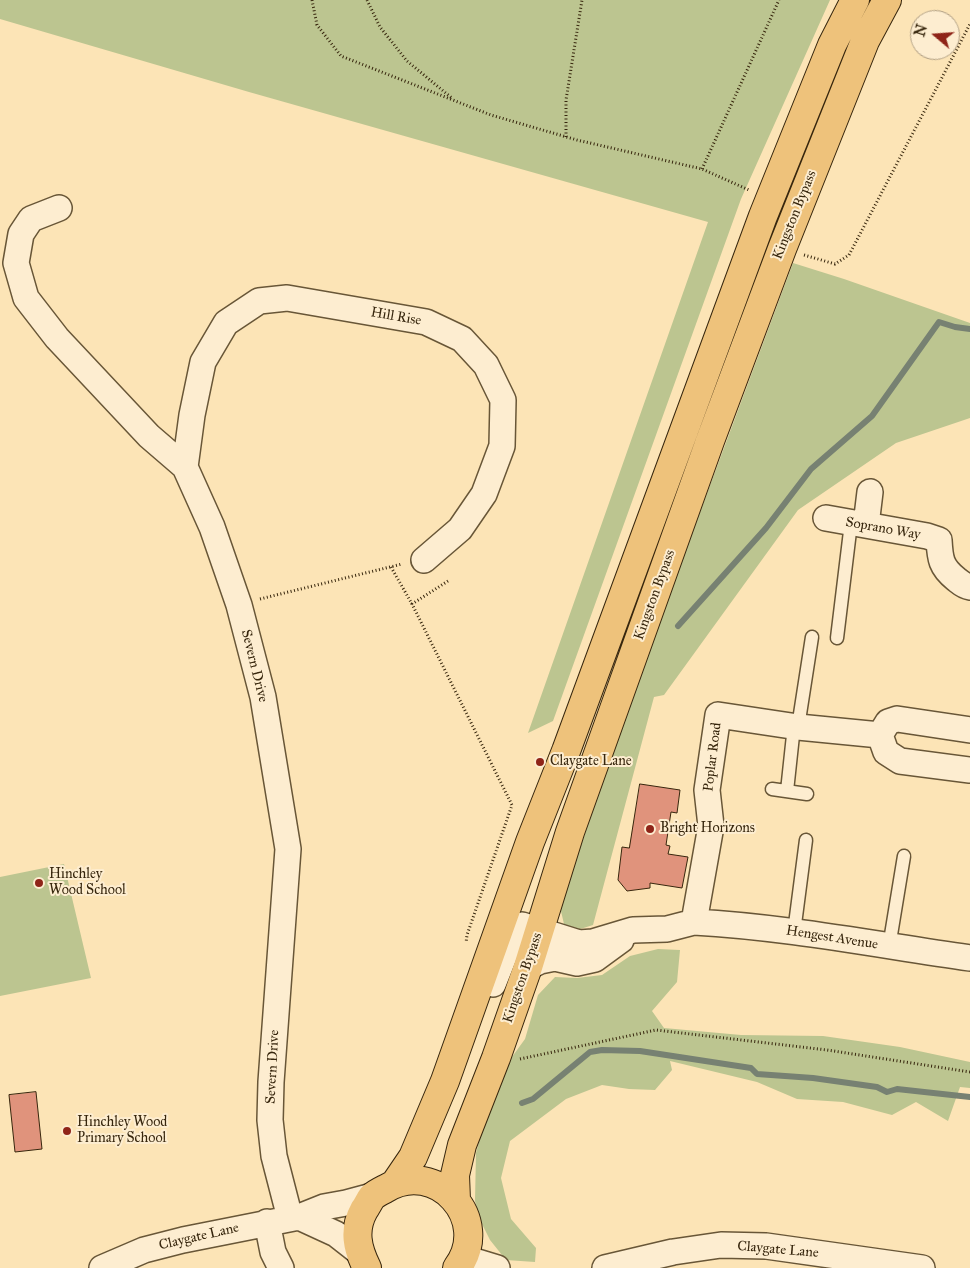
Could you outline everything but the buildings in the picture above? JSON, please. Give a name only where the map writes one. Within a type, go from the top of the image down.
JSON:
[{"type":"highway","name":"Kingston Bypass","points":[[396,1182],[413,1157],[458,1047],[530,842],[566,750],[762,216],[832,45],[855,0]]},
{"type":"highway","name":"Kingston Bypass","points":[[456,1200],[455,1175],[462,1145],[496,1058],[528,967],[570,832],[706,450],[782,249],[865,41],[887,0]]},
{"type":"highway","points":[[363,1260],[357,1235],[359,1220],[372,1196],[396,1182],[422,1180],[438,1185],[456,1200],[467,1220],[469,1238],[461,1263]]},
{"type":"street","name":"Severn Drive","points":[[59,208],[31,219],[21,234],[16,263],[26,298],[57,338],[149,436],[186,467],[212,527],[239,605],[263,697],[288,849],[271,1072],[270,1120],[285,1219],[273,1252],[280,1268]]},
{"type":"street","name":"Hill Rise","points":[[186,467],[192,414],[203,362],[226,323],[259,300],[287,298],[426,322],[462,339],[486,365],[502,400],[502,446],[484,494],[460,529],[424,560]]},
{"type":"street","points":[[859,524],[870,492]]},
{"type":"street","name":"Soprano Way","points":[[826,518],[927,536],[938,540],[939,557],[946,571],[965,586],[970,587]]},
{"type":"street","name":"Poplar Road","points":[[694,922],[711,826],[707,790],[718,715],[880,735]]},
{"type":"street","points":[[970,730],[898,719],[888,722],[880,735],[886,752],[900,761],[970,770]]},
{"type":"street","points":[[458,1047],[485,1005],[514,929],[522,925],[579,943],[593,942],[633,930],[667,929],[694,922]]},
{"type":"street","name":"Hengest Avenue","points":[[694,922],[794,932],[970,958]]},
{"type":"street","points":[[528,967],[540,961],[555,958],[577,963],[595,959],[633,930]]},
{"type":"street","name":"Claygate Lane","points":[[102,1268],[144,1250],[285,1219],[324,1207],[346,1204],[372,1196]]},
{"type":"street","points":[[285,1219],[336,1234],[363,1260]]},
{"type":"street","name":"Claygate Lane","points":[[605,1268],[673,1252],[721,1245],[766,1246],[883,1265],[922,1268]]},
{"type":"street","points":[[461,1263],[497,1268]]},
{"type":"lane","points":[[837,638],[859,524]]},
{"type":"lane","points":[[786,791],[812,637]]},
{"type":"lane","points":[[772,789],[807,794]]},
{"type":"lane","points":[[794,932],[806,840]]},
{"type":"lane","points":[[889,947],[904,856]]},
{"type":"path","points":[[312,0],[317,25],[342,56],[491,115],[566,137],[702,169],[770,200]]},
{"type":"path","points":[[366,0],[380,27],[407,61],[456,101]]},
{"type":"path","points":[[566,137],[566,100],[582,0]]},
{"type":"path","points":[[702,169],[779,0]]},
{"type":"path","points":[[782,249],[835,264],[849,255],[970,24]]},
{"type":"path","points":[[239,605],[424,560]]},
{"type":"path","points":[[390,567],[412,604],[512,805],[467,935],[466,945]]},
{"type":"path","points":[[412,604],[448,581]]},
{"type":"path","points":[[519,1059],[656,1030],[827,1050],[970,1072]]},
{"type":"green space","points":[[0,0],[830,0],[741,199],[553,721],[528,733],[708,222],[249,92],[0,19]]},
{"type":"green space","points":[[793,263],[970,323],[970,418],[896,443],[798,510],[664,695],[654,697],[593,925],[577,930],[564,924],[560,907],[637,681]]},
{"type":"green space","points":[[64,864],[91,978],[0,996],[0,877]]},
{"type":"green space","points":[[658,949],[680,950],[677,982],[652,1011],[664,1028],[741,1035],[823,1036],[900,1047],[970,1062],[970,1088],[960,1087],[948,1121],[916,1102],[892,1115],[843,1102],[797,1099],[757,1082],[670,1061],[672,1070],[655,1090],[602,1085],[566,1099],[510,1141],[501,1178],[511,1219],[536,1248],[535,1262],[506,1260],[490,1240],[480,1220],[475,1201],[476,1153],[489,1105],[504,1068],[525,1039],[538,995],[555,977],[577,978],[602,975],[630,956]]},
{"type":"waterway","points":[[678,626],[766,528],[811,469],[872,416],[939,322],[970,329]]},
{"type":"waterway","points":[[522,1103],[533,1099],[590,1052],[602,1050],[640,1051],[751,1068],[757,1074],[813,1078],[877,1087],[887,1092],[897,1089],[970,1097]]},
{"type":"place","name":"Claygate Lane","points":[[540,762]]},
{"type":"place","name":"Bright Horizons","points":[[650,829]]},
{"type":"place","name":"Hinchley Wood School","points":[[39,883]]},
{"type":"place","name":"Hinchley Wood Primary School","points":[[67,1131]]}]
